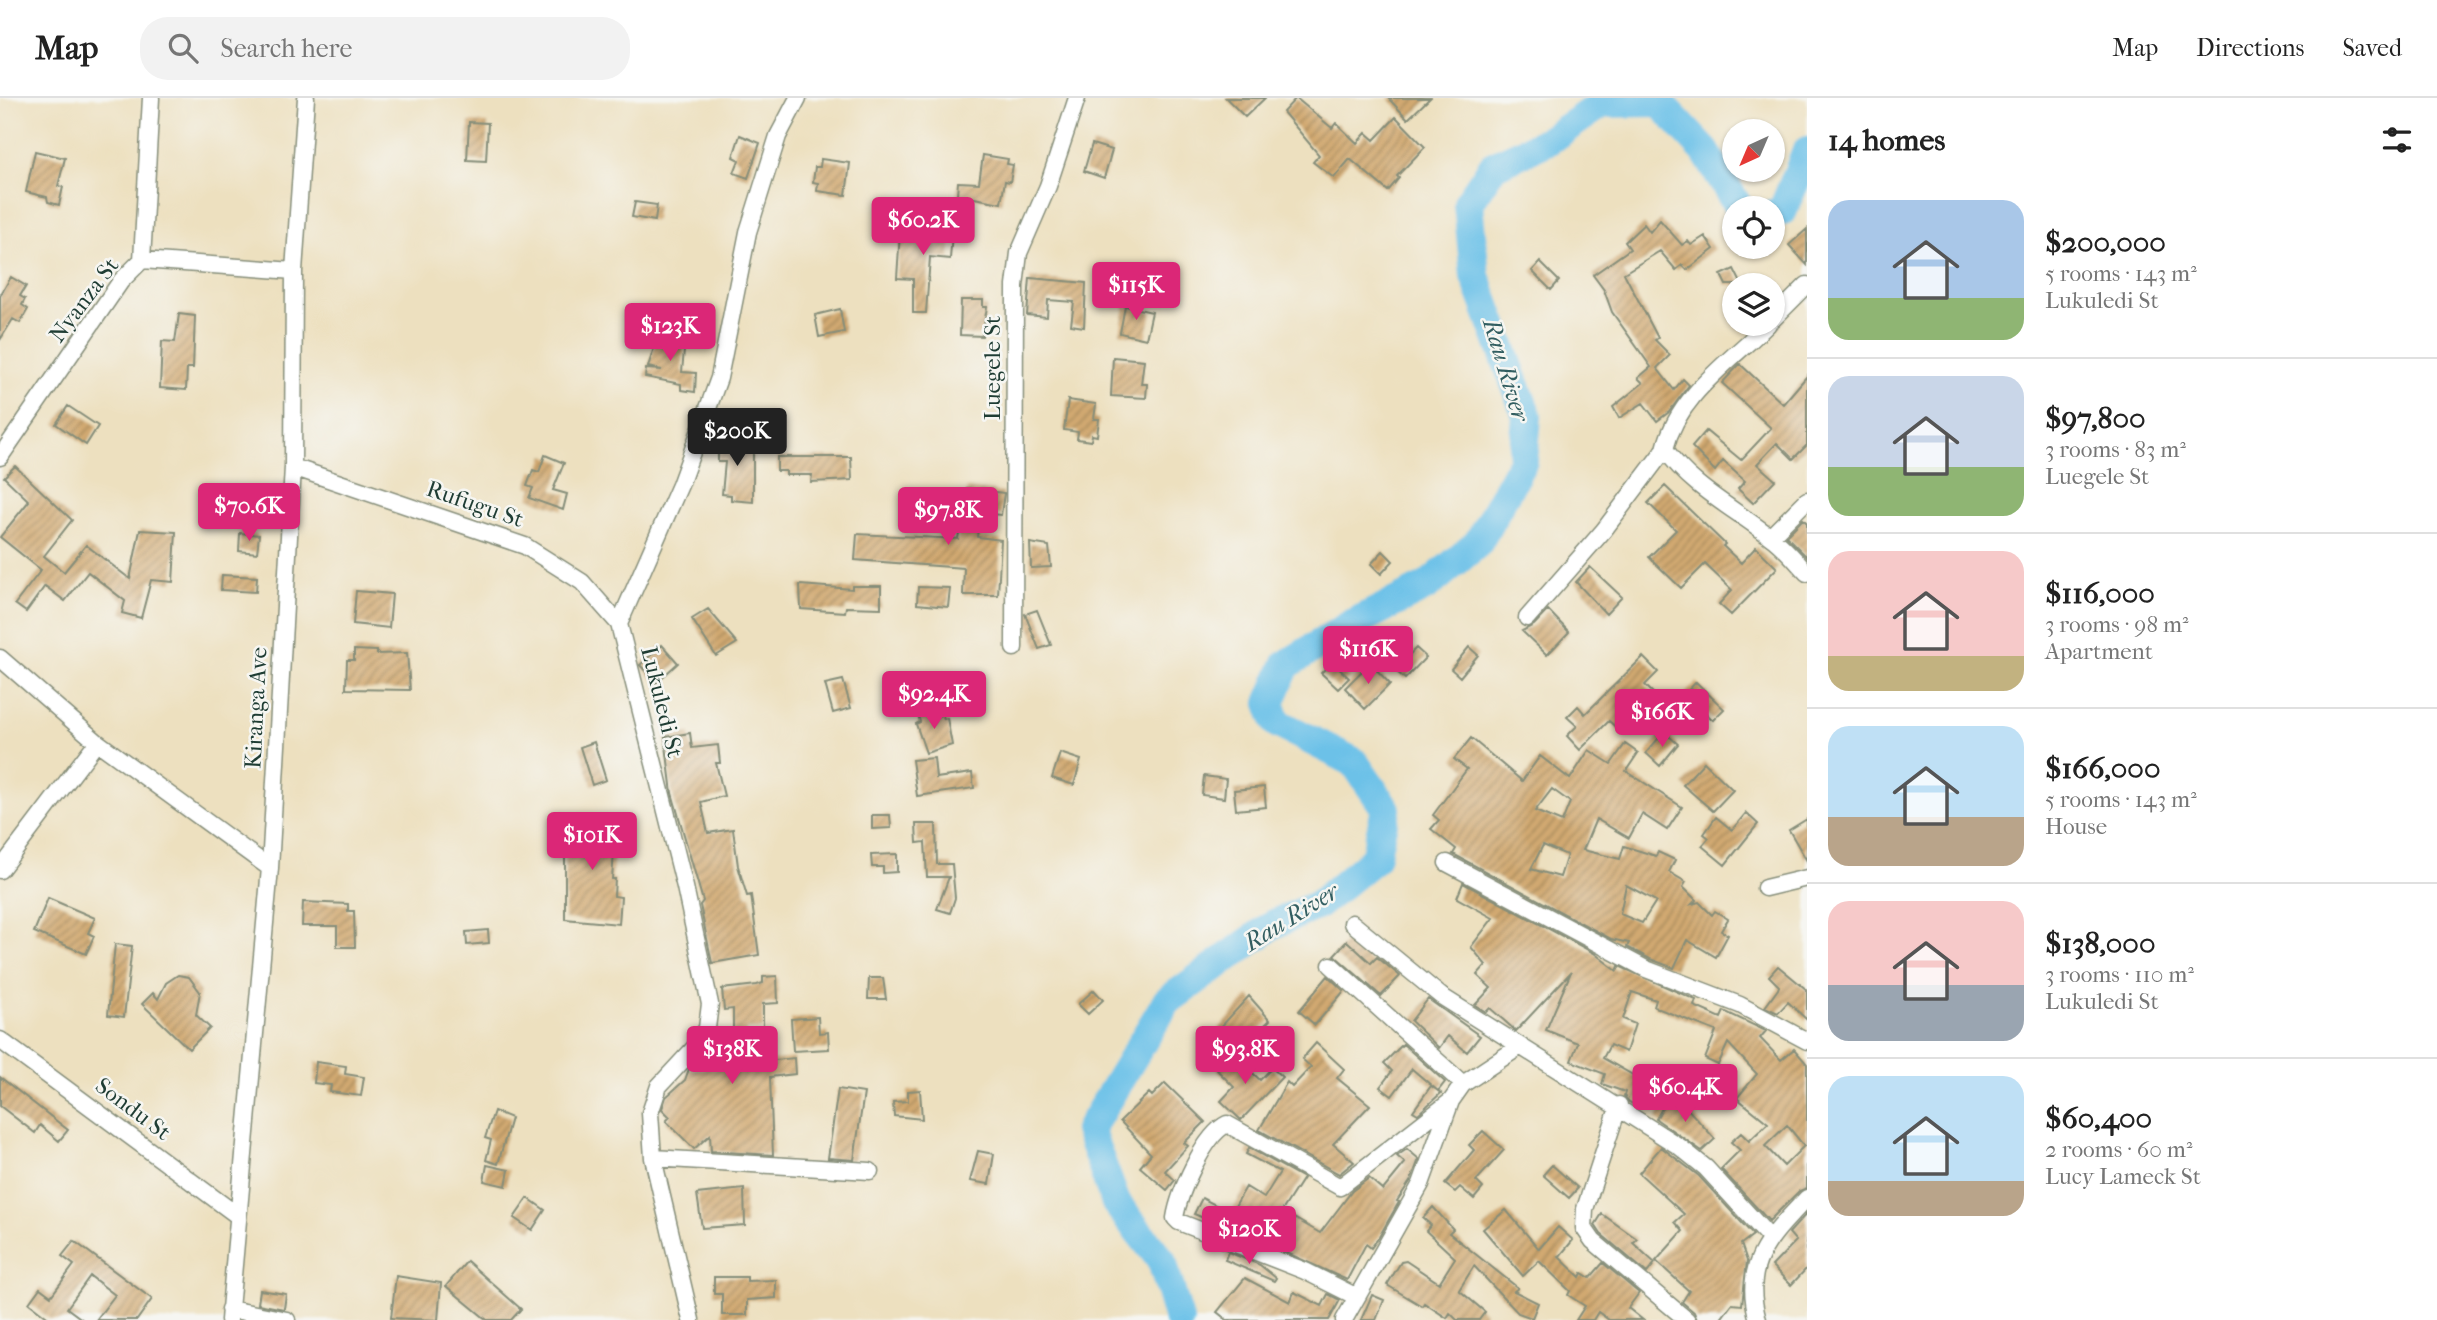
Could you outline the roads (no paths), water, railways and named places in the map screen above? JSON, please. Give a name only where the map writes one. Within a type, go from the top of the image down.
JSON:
[{"type":"street","points":[[142,260],[151,98]]},
{"type":"street","name":"Kiranga Ave","points":[[229,1315],[270,869],[293,467],[294,271],[306,98]]},
{"type":"street","name":"Lukuledi St","points":[[691,1320],[653,1158],[650,1113],[659,1086],[698,1044],[707,1028],[710,1004],[685,887],[619,624],[680,485],[719,378],[748,232],[778,136],[798,98]]},
{"type":"street","name":"Luegele St","points":[[1014,648],[1014,286],[1019,253],[1048,187],[1077,98]]},
{"type":"street","name":"Nyanza St","points":[[0,457],[121,281],[142,260],[294,271]]},
{"type":"street","points":[[1785,307],[1807,285]]},
{"type":"street","points":[[1527,618],[1604,530],[1665,449],[1678,416],[1697,391],[1755,336]]},
{"type":"street","points":[[1665,449],[1675,463],[1713,496],[1771,537],[1807,573]]},
{"type":"street","name":"Rufugu St","points":[[293,467],[525,546],[582,582],[619,624]]},
{"type":"street","points":[[1771,537],[1807,500]]},
{"type":"street","points":[[0,658],[97,742],[270,869]]},
{"type":"street","points":[[0,870],[97,742]]},
{"type":"street","points":[[1447,863],[1646,969],[1740,1005],[1807,1041]]},
{"type":"street","points":[[1765,888],[1807,878]]},
{"type":"street","points":[[1352,923],[1441,996],[1520,1047],[1619,1105],[1706,1168],[1769,1237]]},
{"type":"street","points":[[1331,965],[1463,1084]]},
{"type":"street","name":"Sondu St","points":[[0,1040],[238,1216]]},
{"type":"street","points":[[1343,1320],[1421,1184],[1451,1101],[1463,1084],[1520,1047]]},
{"type":"street","points":[[1357,1297],[1305,1270],[1179,1222],[1175,1218],[1177,1205],[1187,1180],[1211,1138],[1227,1124],[1340,1186],[1349,1183],[1402,1136],[1451,1101]]},
{"type":"street","points":[[1619,1105],[1585,1209],[1584,1228],[1593,1241],[1687,1320]]},
{"type":"street","points":[[653,1158],[870,1171]]},
{"type":"street","points":[[1752,1316],[1754,1273],[1769,1237],[1807,1198]]},
{"type":"street","points":[[229,1315],[287,1320]]},
{"type":"waterway","name":"Rau River","points":[[1179,1320],[1162,1261],[1116,1203],[1089,1130],[1167,1001],[1274,924],[1318,905],[1375,858],[1386,809],[1354,762],[1277,723],[1270,703],[1286,665],[1350,625],[1427,586],[1478,543],[1523,461],[1527,416],[1475,276],[1468,203],[1493,166],[1549,140],[1603,103],[1659,102],[1705,151],[1732,196]]},
{"type":"waterway","name":"Rau River","points":[[1785,205],[1807,151]]}]
